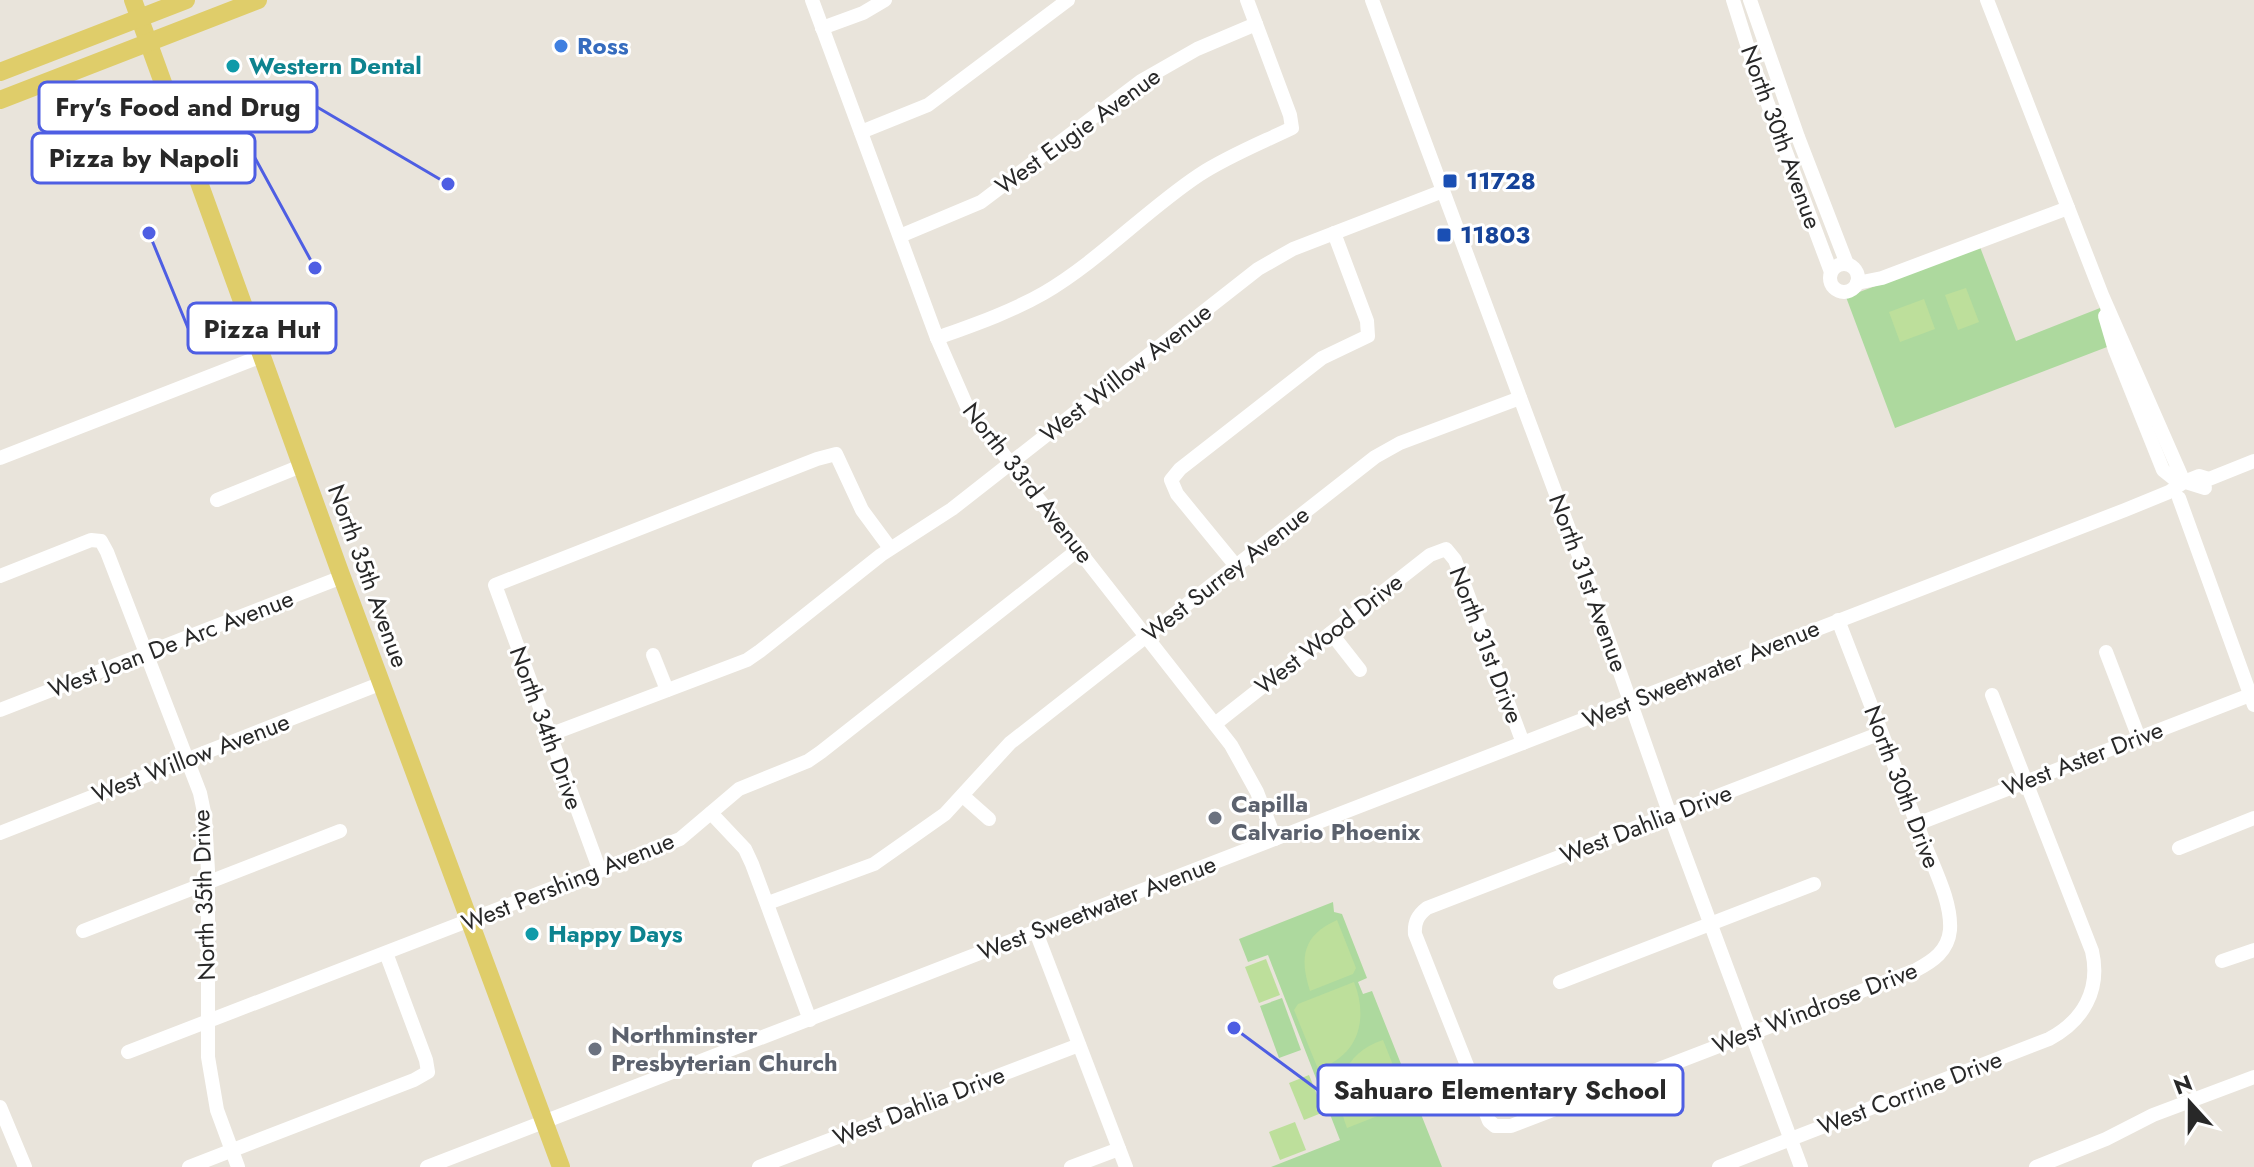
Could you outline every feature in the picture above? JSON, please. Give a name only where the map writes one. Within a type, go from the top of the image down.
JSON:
[{"type":"main road","points":[[0,72],[137,9],[186,0]]},
{"type":"main road","points":[[0,100],[258,0]]},
{"type":"main road","name":"North 35th Avenue","points":[[137,9],[301,466],[561,1167]]},
{"type":"street","name":"North 33rd Avenue","points":[[812,0],[954,383],[968,409],[1241,760],[1275,839]]},
{"type":"street","points":[[822,28],[863,13],[885,0]]},
{"type":"street","points":[[861,132],[928,105],[1068,0]]},
{"type":"street","points":[[937,338],[1044,293],[1201,174],[1292,128],[1290,115],[1247,0]]},
{"type":"street","name":"North 31st Avenue","points":[[1372,0],[1595,597],[1670,815],[1801,1167]]},
{"type":"street","name":"North 30th Avenue","points":[[1733,0],[1759,81],[1831,272]]},
{"type":"street","name":"North 30th Avenue","points":[[1750,0],[1793,124],[1847,264],[1855,270],[1857,283]]},
{"type":"street","points":[[1987,0],[2102,295],[2115,350],[2163,470],[2184,482]]},
{"type":"street","name":"West Eugie Avenue","points":[[900,236],[981,202],[1141,81],[1197,49],[1256,24]]},
{"type":"street","name":"West Willow Avenue","points":[[549,735],[747,660],[890,548],[944,515],[1258,269],[1293,249],[1443,191]]},
{"type":"street","points":[[1847,264],[1837,266],[1831,272],[1831,284],[1838,291],[1849,291],[1857,283],[1882,278],[2068,208]]},
{"type":"street","points":[[1236,566],[1177,494],[1171,480],[1180,469],[1322,358],[1368,336],[1367,321],[1334,233]]},
{"type":"street","points":[[0,458],[262,356]]},
{"type":"street","name":"West Surrey Avenue","points":[[768,903],[874,864],[927,828],[963,796],[1010,743],[1387,448],[1520,398]]},
{"type":"street","name":"North 34th Drive","points":[[600,871],[495,585],[836,454],[862,510],[890,548]]},
{"type":"street","name":"West Sweetwater Avenue","points":[[427,1167],[2125,510],[2138,514],[2170,493],[2207,484],[2254,461]]},
{"type":"street","points":[[217,500],[301,466]]},
{"type":"street","name":"West Sweetwater Avenue","points":[[2184,482],[2199,476],[2207,484]]},
{"type":"street","points":[[2184,482],[2170,493],[2252,700]]},
{"type":"street","name":"North 35th Drive","points":[[0,576],[91,540],[101,541],[107,552],[200,793],[205,817],[208,883],[208,1057],[212,1092],[238,1167]]},
{"type":"street","name":"West Pershing Avenue","points":[[128,1052],[680,839],[739,789],[808,761],[821,752],[1079,549]]},
{"type":"street","name":"West Wood Drive","points":[[1215,724],[1430,555],[1446,549]]},
{"type":"street","name":"North 31st Drive","points":[[1446,549],[1455,560],[1523,743]]},
{"type":"street","name":"West Joan De Arc Avenue","points":[[0,710],[342,577]]},
{"type":"street","name":"North 30th Drive","points":[[1838,620],[1947,903],[1955,945]]},
{"type":"street","points":[[1331,633],[1360,670]]},
{"type":"street","points":[[2106,652],[2139,738]]},
{"type":"street","points":[[653,655],[667,690]]},
{"type":"street","name":"West Willow Avenue","points":[[0,833],[382,683]]},
{"type":"street","points":[[1992,695],[2026,781]]},
{"type":"street","name":"West Aster Drive","points":[[1917,824],[2139,738],[2252,700]]},
{"type":"street","name":"West Dahlia Drive","points":[[1495,1126],[1485,1115],[1415,934],[1416,921],[1427,908],[1881,733]]},
{"type":"street","name":"West Corrine Drive","points":[[1719,1167],[2049,1039],[2096,1003],[2092,951],[2026,781]]},
{"type":"street","points":[[963,796],[989,819]]},
{"type":"street","points":[[711,813],[745,849],[810,1020]]},
{"type":"street","points":[[2179,848],[2254,818]]},
{"type":"street","points":[[83,931],[340,831]]},
{"type":"street","points":[[1560,982],[1814,884]]},
{"type":"street","points":[[1036,932],[1126,1167]]},
{"type":"street","name":"West Windrose Drive","points":[[1495,1126],[1511,1126],[1916,970],[1955,945]]},
{"type":"street","points":[[2222,961],[2254,950]]},
{"type":"street","points":[[189,1167],[428,1072],[386,953]]},
{"type":"street","name":"West Dahlia Drive","points":[[759,1167],[1079,1045]]},
{"type":"street","points":[[2036,1167],[2106,1139],[2143,1120],[2254,1077]]},
{"type":"street","points":[[0,1107],[25,1167]]},
{"type":"street","points":[[1071,1167],[1119,1149]]},
{"type":"green space","points":[[1980,247],[2016,341],[2100,308],[2107,347],[1895,428],[1846,297]]},
{"type":"green space","points":[[1966,288],[1979,322],[1958,330],[1945,295]]},
{"type":"green space","points":[[1924,299],[1935,329],[1900,342],[1889,312]]},
{"type":"green space","points":[[1333,902],[1334,912],[1342,914],[1367,978],[1358,982],[1363,994],[1372,991],[1442,1167],[1271,1167],[1340,1140],[1268,955],[1248,962],[1239,939]]},
{"type":"green space","points":[[1337,920],[1356,968],[1353,974],[1310,991],[1305,968],[1307,948],[1317,933]]},
{"type":"green space","points":[[1266,959],[1280,995],[1259,1003],[1245,967]]},
{"type":"green space","points":[[1354,982],[1360,1010],[1357,1035],[1343,1055],[1318,1069],[1294,1010],[1298,1004]]},
{"type":"green space","points":[[1282,998],[1301,1050],[1279,1058],[1260,1006]]},
{"type":"green space","points":[[1383,1040],[1407,1100],[1403,1106],[1347,1128],[1341,1100],[1344,1075],[1358,1054]]},
{"type":"green space","points":[[1309,1075],[1324,1112],[1304,1120],[1289,1083]]},
{"type":"green space","points":[[1295,1122],[1306,1150],[1280,1160],[1269,1132]]},
{"type":"place","name":"Ross","points":[[561,46]]},
{"type":"place","name":"Western Dental","points":[[233,66]]},
{"type":"place","name":"11728","points":[[1450,181]]},
{"type":"place","name":"Fry's Food and Drug","points":[[448,184]]},
{"type":"place","name":"Pizza Hut","points":[[149,233]]},
{"type":"place","name":"11803","points":[[1444,235]]},
{"type":"place","name":"Pizza by Napoli","points":[[315,268]]},
{"type":"place","name":"Capilla Calvario Phoenix","points":[[1215,818]]},
{"type":"place","name":"Happy Days","points":[[532,934]]},
{"type":"place","name":"Sahuaro Elementary School","points":[[1234,1028]]},
{"type":"place","name":"Northminster Presbyterian Church","points":[[595,1049]]}]
